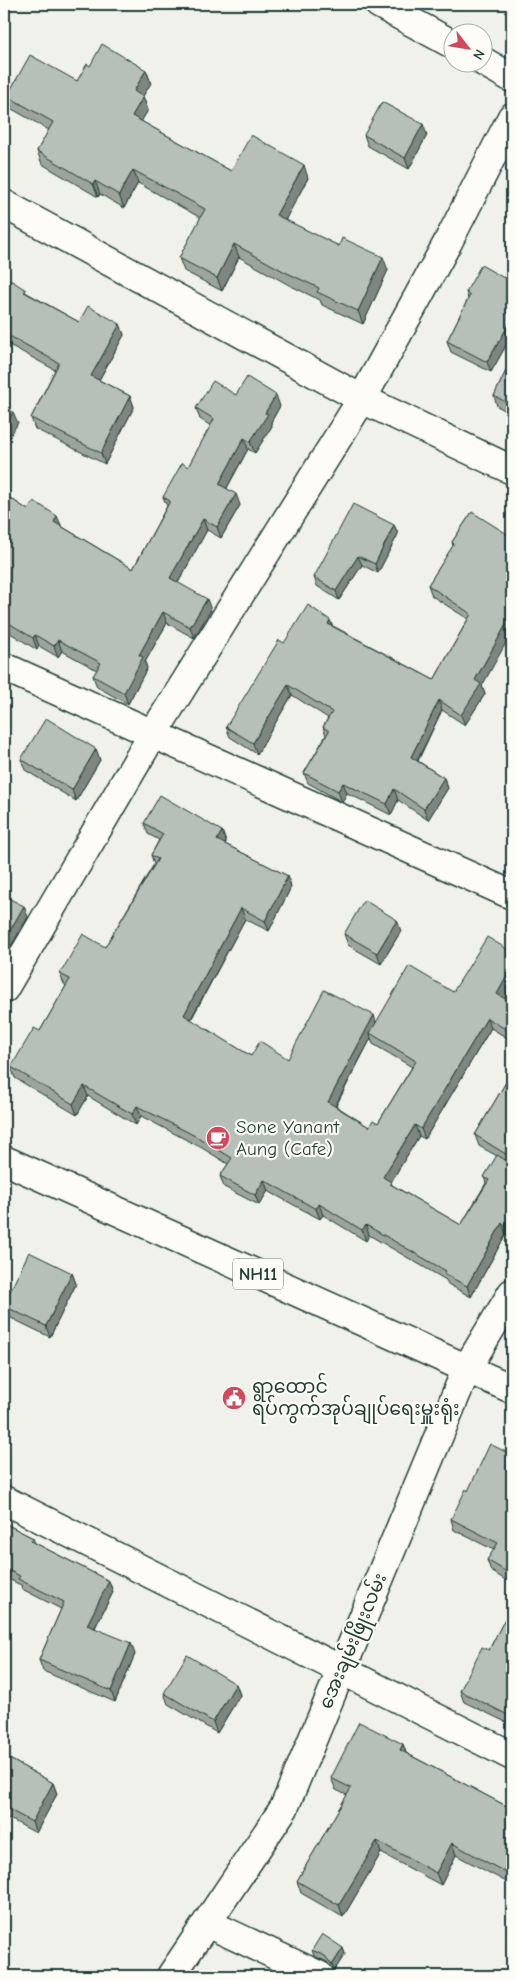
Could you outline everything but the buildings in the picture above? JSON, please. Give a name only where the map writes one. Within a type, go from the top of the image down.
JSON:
[{"type":"main road","points":[[379,4],[444,40]]},
{"type":"main road","points":[[494,68],[512,78]]},
{"type":"main road","points":[[4,989],[153,734],[362,399],[448,242],[512,117]]},
{"type":"main road","points":[[4,204],[362,399],[512,470]]},
{"type":"main road","points":[[4,667],[512,894]]},
{"type":"main road","name":"NH11","points":[[4,1160],[512,1389]]},
{"type":"main road","name":"အေးချမ်းဖြိုးလမ်း","points":[[171,1976],[284,1808],[467,1368],[512,1293]]},
{"type":"main road","points":[[4,1500],[512,1756]]},
{"type":"main road","points":[[207,1923],[320,1976]]},
{"type":"place","name":"Sone Yanant Aung (Cafe)","points":[[218,1138]]},
{"type":"place","name":"ရွာထောင် ရပ်ကွက်အုပ်ချုပ်ရေးမှူးရုံး","points":[[234,1398]]}]
